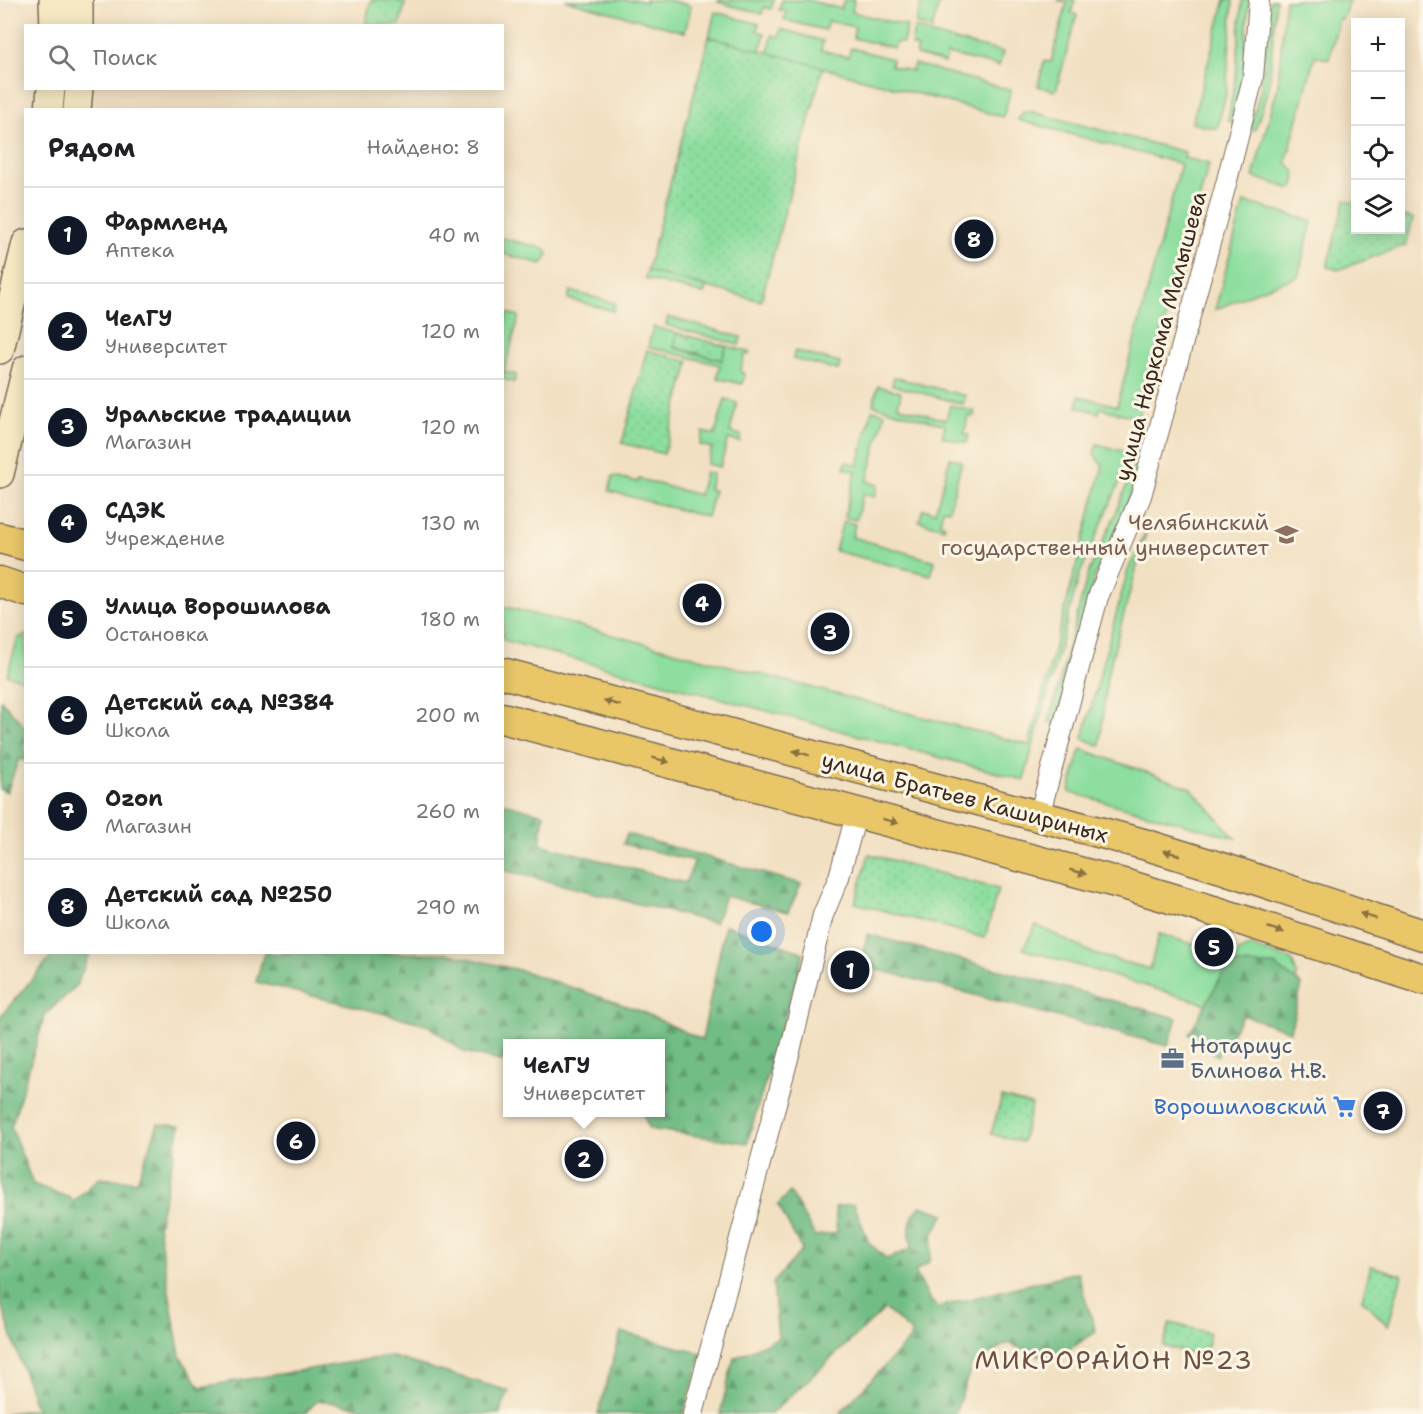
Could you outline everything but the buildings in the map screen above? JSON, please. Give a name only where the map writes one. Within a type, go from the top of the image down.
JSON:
[{"type":"main road","points":[[53,0],[54,24]]},
{"type":"main road","points":[[79,0],[80,24]]},
{"type":"main road","points":[[48,108],[51,90]]},
{"type":"main road","points":[[77,108],[79,90]]},
{"type":"main road","points":[[0,350],[24,251]]},
{"type":"main road","points":[[0,474],[24,377]]},
{"type":"main road","points":[[16,411],[24,446]]},
{"type":"main road","points":[[0,538],[24,544]]},
{"type":"main road","points":[[0,582],[24,590]]},
{"type":"main road","name":"улица Братьев Кашириных","points":[[508,674],[1147,845],[1423,935]]},
{"type":"main road","name":"улица Братьев Кашириных","points":[[504,719],[1158,894],[1423,979]]},
{"type":"street","name":"улица Наркома Малышева","points":[[1039,816],[1098,597],[1141,496],[1226,184],[1253,78],[1259,0]]},
{"type":"street","points":[[693,1414],[784,1074],[823,915],[838,877],[857,812]]},
{"type":"green space","points":[[371,0],[394,0],[405,3],[400,24],[365,24]]},
{"type":"green space","points":[[565,0],[638,0],[645,2],[645,0],[669,0],[691,6],[685,32]]},
{"type":"green space","points":[[719,0],[774,0],[771,9],[764,7],[762,14],[718,2]]},
{"type":"green space","points":[[782,0],[808,0],[841,9],[844,0],[854,0],[852,12],[907,26],[903,43],[896,42],[894,48],[853,38],[855,27],[828,21],[825,30],[784,20],[786,12],[779,10]]},
{"type":"green space","points":[[922,0],[940,0],[932,29],[916,24]]},
{"type":"green space","points":[[1057,0],[1075,0],[1071,13],[1077,15],[1055,91],[1038,86],[1044,61],[1051,62],[1067,3]]},
{"type":"green space","points":[[1225,0],[1233,0],[1226,94],[1217,129],[1192,123]]},
{"type":"green space","points":[[1242,0],[1249,0],[1244,64],[1234,123],[1228,121],[1236,76]]},
{"type":"green space","points":[[1270,0],[1276,0],[1269,87],[1255,130],[1250,128],[1262,84]]},
{"type":"green space","points":[[1285,0],[1349,0],[1343,19],[1339,18],[1329,59],[1315,56],[1286,162],[1296,173],[1292,189],[1253,177],[1278,86]]},
{"type":"green space","points":[[715,12],[759,24],[757,31],[765,33],[760,51],[709,37]]},
{"type":"green space","points":[[914,28],[932,35],[1003,52],[999,66],[947,54],[945,63],[916,55],[918,48],[911,45]]},
{"type":"green space","points":[[781,29],[823,41],[821,50],[848,57],[851,48],[892,59],[891,66],[912,71],[914,64],[1011,90],[1003,117],[768,53],[772,35],[779,37]]},
{"type":"green space","points":[[709,37],[823,67],[761,301],[647,271]]},
{"type":"green space","points":[[1028,111],[1185,152],[1184,158],[1209,164],[1138,418],[1100,408],[1099,413],[1077,407],[1079,396],[1117,406],[1181,164],[1018,120],[1023,112]]},
{"type":"green space","points":[[1345,200],[1351,202],[1351,234],[1405,234],[1405,216],[1413,218],[1406,245],[1338,270],[1327,267]]},
{"type":"green space","points":[[1244,202],[1312,221],[1298,277],[1259,290],[1215,310]]},
{"type":"green space","points":[[504,238],[546,249],[548,255],[542,264],[504,254]]},
{"type":"green space","points":[[647,271],[706,287],[704,294],[645,279]]},
{"type":"green space","points":[[570,291],[615,303],[613,311],[568,299]]},
{"type":"green space","points":[[507,313],[519,316],[504,372],[504,326]]},
{"type":"green space","points":[[668,317],[741,337],[739,345],[666,325]]},
{"type":"green space","points":[[653,327],[677,333],[674,348],[722,360],[726,346],[750,352],[749,355],[745,354],[740,372],[745,374],[742,384],[717,378],[720,365],[648,347]]},
{"type":"green space","points":[[677,333],[726,346],[722,360],[674,347]]},
{"type":"green space","points":[[647,350],[689,362],[664,454],[622,443]]},
{"type":"green space","points":[[795,351],[840,363],[838,370],[793,359]]},
{"type":"green space","points":[[504,372],[516,375],[514,382],[504,379]]},
{"type":"green space","points":[[894,377],[966,396],[963,404],[892,385]]},
{"type":"green space","points":[[878,386],[901,392],[898,406],[946,420],[950,405],[975,412],[973,417],[968,416],[964,434],[969,435],[967,443],[942,437],[945,425],[873,405]]},
{"type":"green space","points":[[725,399],[737,403],[730,432],[741,435],[740,442],[728,439],[720,467],[707,464],[712,448],[700,445],[703,432],[715,435]]},
{"type":"green space","points":[[872,410],[885,413],[867,481],[878,485],[875,497],[863,494],[856,520],[844,517],[856,471],[844,468],[846,462],[858,465]]},
{"type":"green space","points":[[1097,444],[1129,453],[1120,481],[1079,576],[1024,780],[504,640],[504,606],[1029,745],[1103,465],[1094,453]]},
{"type":"green space","points":[[950,458],[962,461],[949,510],[943,509],[940,523],[945,525],[944,528],[919,521],[923,509],[935,512]]},
{"type":"green space","points":[[1134,466],[1141,466],[1123,515],[1094,577],[1055,724],[1049,722],[1088,574]]},
{"type":"green space","points":[[705,472],[713,474],[709,489],[714,490],[707,517],[609,491],[613,476],[638,482],[639,479],[699,495]]},
{"type":"green space","points":[[843,521],[855,524],[852,537],[935,561],[931,575],[835,551]]},
{"type":"green space","points":[[1147,529],[1107,676],[1100,746],[1083,738],[1128,570]]},
{"type":"green space","points":[[24,636],[24,680],[7,675],[18,638]]},
{"type":"green space","points":[[1,700],[24,726],[24,761],[19,759],[7,792],[0,789]]},
{"type":"green space","points":[[1081,749],[1191,788],[1235,838],[1069,792]]},
{"type":"green space","points":[[504,803],[544,814],[540,844],[685,883],[695,861],[623,844],[627,834],[801,884],[788,912],[725,896],[715,923],[504,870]]},
{"type":"green space","points":[[869,854],[998,889],[985,938],[855,903]]},
{"type":"green space","points":[[725,925],[804,953],[747,1143],[649,1129],[644,1117],[665,1117],[665,1039],[503,1039],[503,1062],[464,1052],[426,1024],[256,982],[264,954],[450,954],[523,971],[638,1010],[702,1040]]},
{"type":"green space","points":[[1036,925],[1094,954],[1150,969],[1159,934],[1232,956],[1250,946],[1292,960],[1297,975],[1289,1029],[1023,949]]},
{"type":"green space","points":[[867,934],[1177,1018],[1168,1046],[860,965]]},
{"type":"green space","points":[[53,954],[90,954],[76,986],[45,1015],[11,1127],[33,1184],[75,1200],[99,1178],[137,1181],[158,1124],[180,1126],[158,1226],[180,1356],[200,1387],[389,1356],[509,1391],[499,1414],[397,1414],[318,1400],[304,1414],[4,1414],[36,1409],[0,1301],[0,1017]]},
{"type":"green space","points":[[1228,964],[1275,965],[1302,985],[1290,1031],[1243,1015],[1217,1056],[1189,1034]]},
{"type":"green space","points":[[1002,1097],[1032,1105],[1022,1142],[991,1134]]},
{"type":"green space","points":[[790,1192],[815,1236],[837,1233],[835,1207],[854,1204],[869,1243],[887,1259],[911,1249],[911,1221],[921,1206],[945,1214],[933,1234],[930,1262],[915,1271],[930,1300],[938,1307],[1077,1272],[1096,1332],[1052,1360],[1007,1343],[972,1365],[955,1414],[839,1414],[910,1339],[911,1332],[885,1309],[771,1414],[720,1414],[734,1358],[778,1338],[773,1283],[802,1250],[778,1205]]},
{"type":"green space","points":[[1371,1266],[1402,1275],[1388,1326],[1362,1299]]},
{"type":"green space","points":[[1170,1323],[1210,1333],[1204,1357],[1163,1346]]},
{"type":"green space","points":[[621,1332],[703,1354],[683,1414],[598,1414]]},
{"type":"place","name":"Детский сад №250","points":[[974,239]]},
{"type":"place","name":"Челябинский государственный университет","points":[[1287,535]]},
{"type":"place","name":"СДЭК","points":[[702,603]]},
{"type":"place","name":"Уральские традиции","points":[[830,632]]},
{"type":"place","name":"Улица Ворошилова","points":[[1214,947]]},
{"type":"place","name":"Фармленд","points":[[850,970]]},
{"type":"place","name":"Нотариус Блинова Н.В.","points":[[1172,1058]]},
{"type":"place","name":"Ворошиловский","points":[[1345,1106]]},
{"type":"place","name":"Ozon","points":[[1383,1111]]},
{"type":"place","name":"Детский сад №384","points":[[296,1141]]},
{"type":"place","name":"ЧелГУ","points":[[584,1159]]},
{"type":"district","name":"МИКРОРАЙОН №23","points":[[1114,1360]]}]
